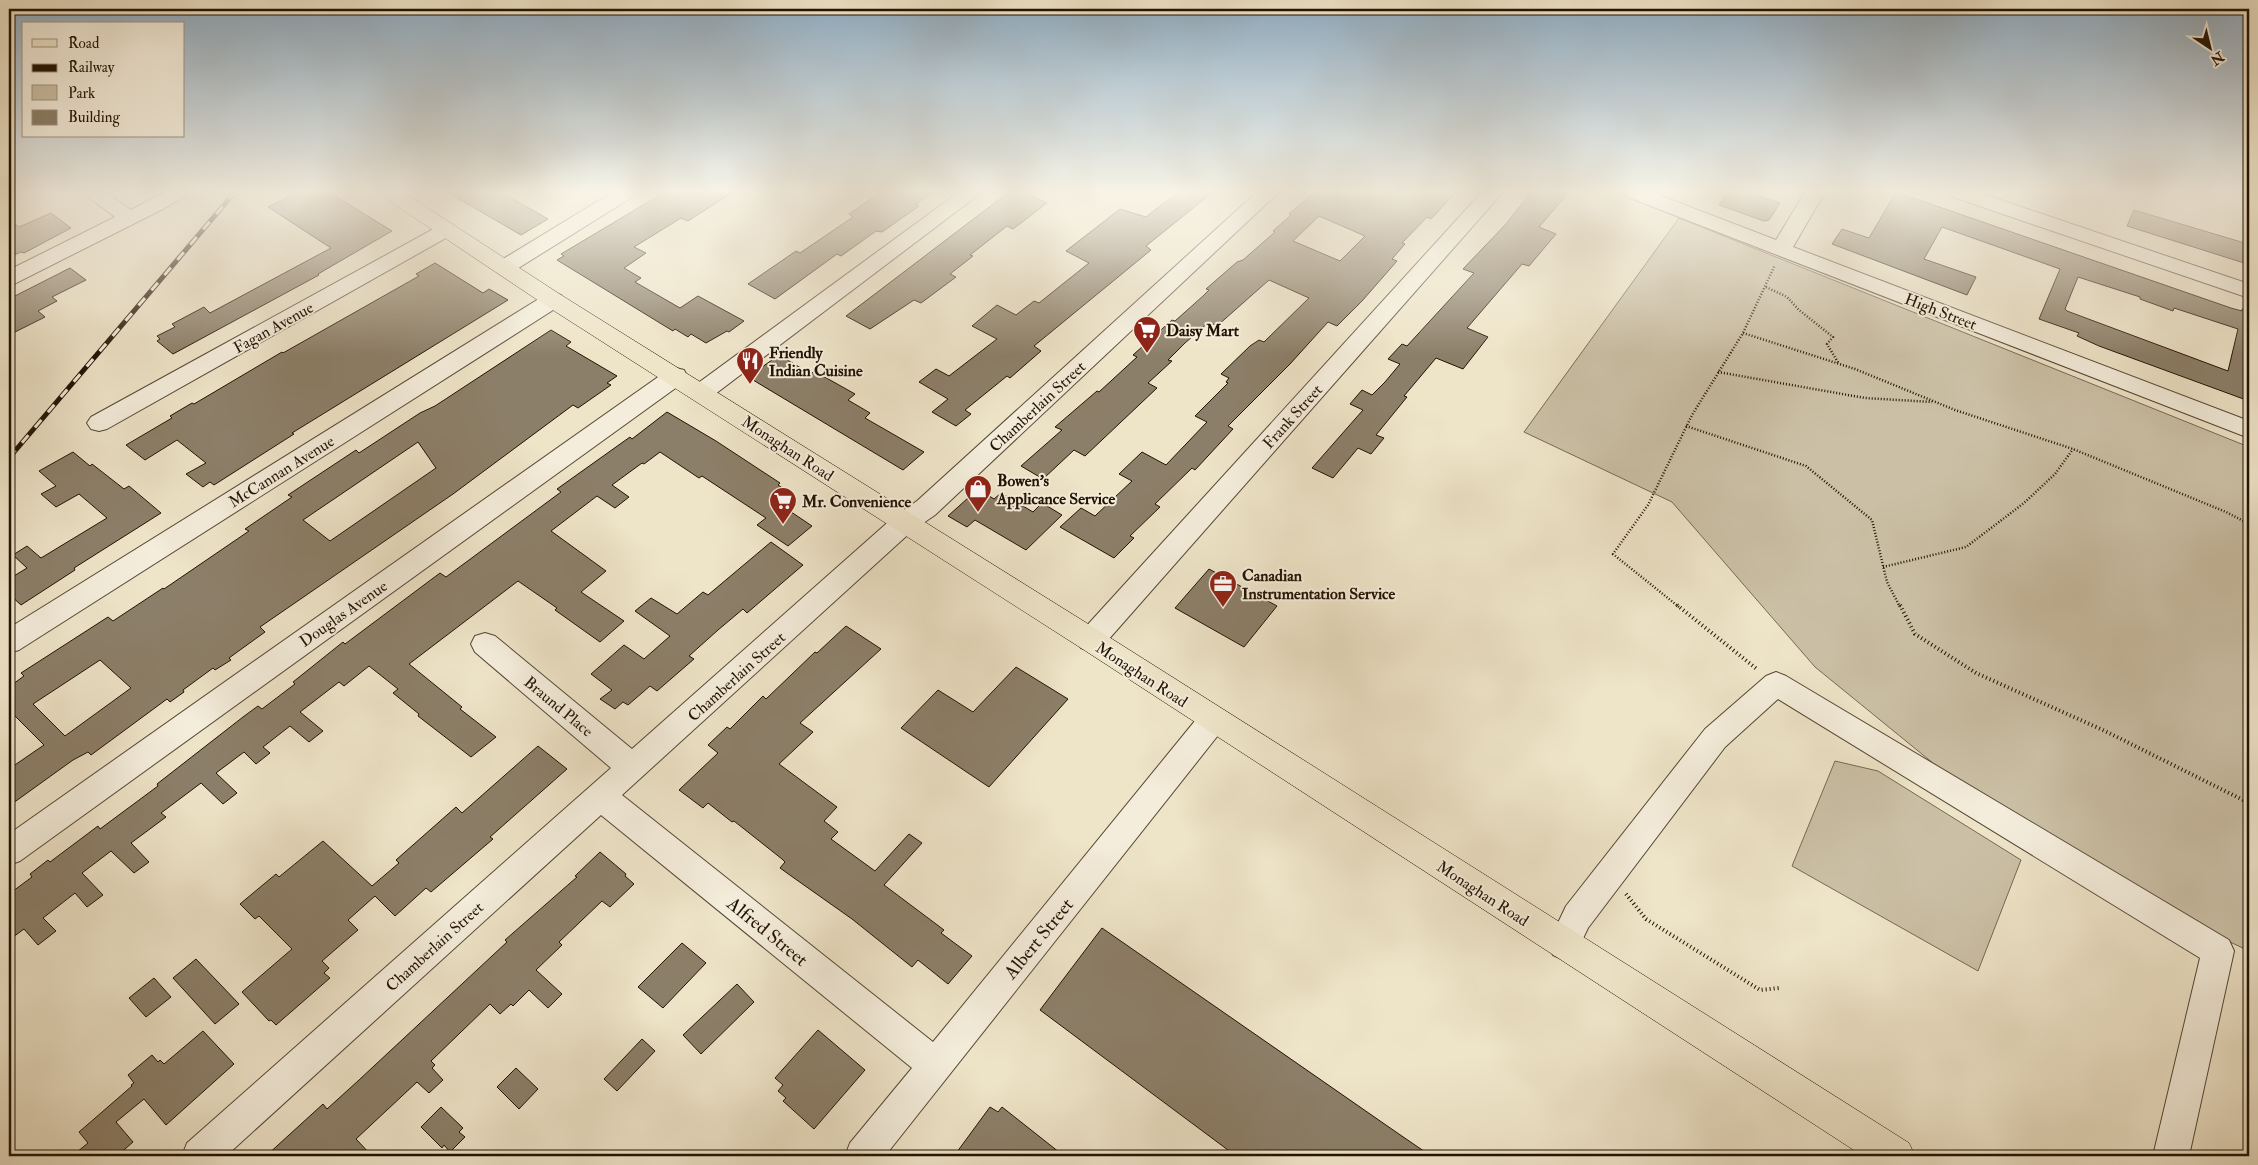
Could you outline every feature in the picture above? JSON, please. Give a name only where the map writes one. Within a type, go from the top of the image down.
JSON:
[{"type":"main road","name":"Monaghan Road","points":[[472,246],[553,300],[702,392],[1896,1156]]},
{"type":"street","points":[[9,278],[73,246]]},
{"type":"street","name":"Fagan Avenue","points":[[98,423],[416,246]]},
{"type":"street","points":[[505,267],[539,246]]},
{"type":"street","points":[[702,392],[899,246]]},
{"type":"street","name":"Chamberlain Street","points":[[200,1156],[904,523],[926,508],[1210,246]]},
{"type":"street","name":"Frank Street","points":[[1091,640],[1444,246]]},
{"type":"street","name":"High Street","points":[[1772,246],[2249,430]]},
{"type":"street","points":[[1781,250],[1783,246]]},
{"type":"street","points":[[2117,246],[2249,291]]},
{"type":"street","name":"McCannan Avenue","points":[[9,642],[553,300]]},
{"type":"street","name":"Douglas Avenue","points":[[9,851],[676,376]]},
{"type":"street","name":"Braund Place","points":[[485,644],[633,768]]},
{"type":"street","points":[[1564,944],[1577,917],[1715,738],[1776,684],[2218,951],[2171,1156]]},
{"type":"street","name":"Albert Street","points":[[863,1156],[1213,720]]},
{"type":"street","name":"Alfred Street","points":[[600,796],[936,1066]]},
{"type":"path","points":[[1776,684],[1613,554],[1648,505],[1686,426],[1743,333],[1766,287],[1781,250]]},
{"type":"path","points":[[1766,287],[1787,297],[1799,310],[1832,337],[1827,344],[1839,364]]},
{"type":"path","points":[[1743,333],[1839,364],[1935,402],[2073,449],[2226,512],[2249,524]]},
{"type":"path","points":[[1718,372],[1866,398],[1935,402]]},
{"type":"path","points":[[1686,426],[1806,466],[1872,520],[1887,582],[1915,634],[1976,673],[2105,731],[2249,803]]},
{"type":"path","points":[[1883,567],[1966,547],[2024,503],[2055,474],[2073,449]]},
{"type":"path","points":[[1609,875],[1646,919],[1760,990],[1779,988]]},
{"type":"green space","points":[[1658,246],[1750,246],[2249,447],[2249,951],[2226,940],[1944,772],[1815,667],[1672,502],[1524,432]]},
{"type":"green space","points":[[1835,761],[1878,771],[2021,860],[1978,971],[1792,866]]},
{"type":"building","points":[[9,246],[36,246],[24,253],[21,252],[9,257]]},
{"type":"building","points":[[328,246],[366,246],[319,275],[173,354],[157,341],[160,339],[157,336],[175,327],[172,324],[204,307],[210,313],[331,248]]},
{"type":"building","points":[[574,246],[635,246],[646,253],[624,268],[641,278],[635,282],[680,308],[698,296],[744,321],[729,332],[727,331],[706,343],[691,334],[688,337],[675,329],[673,331],[557,260],[564,256],[561,254]]},
{"type":"building","points":[[810,246],[854,246],[841,256],[837,254],[775,299],[748,284],[796,251],[800,253]]},
{"type":"building","points":[[938,246],[981,246],[970,255],[973,256],[950,274],[956,277],[921,303],[914,300],[870,329],[846,316]]},
{"type":"building","points":[[1072,246],[1146,246],[1151,250],[1034,346],[1041,351],[1010,378],[1007,376],[965,410],[971,414],[956,426],[932,412],[948,399],[919,382],[936,369],[949,376],[997,339],[972,326],[997,305],[1016,315],[1034,301],[1039,303],[1089,263],[1066,251]]},
{"type":"building","points":[[1259,246],[1306,246],[1340,261],[1355,246],[1403,246],[1392,259],[1397,261],[1362,301],[1337,326],[1328,322],[1290,364],[1228,426],[1233,429],[1195,470],[1192,468],[1155,504],[1160,507],[1130,536],[1134,538],[1114,558],[1060,527],[1081,508],[1095,516],[1132,481],[1119,474],[1142,452],[1166,465],[1207,422],[1195,416],[1228,383],[1226,382],[1229,378],[1221,374],[1250,346],[1259,340],[1264,342],[1309,298],[1269,280],[1217,326],[1209,322],[1185,343],[1168,360],[1172,361],[1148,383],[1157,388],[1085,456],[1074,450],[1043,479],[1021,466],[1062,430],[1055,427],[1097,391],[1099,392],[1137,357],[1133,355],[1172,320],[1175,321],[1203,296],[1209,290],[1206,289],[1237,262],[1243,260]]},
{"type":"building","points":[[1485,246],[1546,246],[1529,266],[1522,264],[1467,328],[1488,337],[1463,369],[1436,358],[1404,396],[1407,397],[1376,435],[1384,438],[1371,454],[1358,448],[1333,478],[1312,468],[1363,410],[1350,404],[1362,390],[1372,395],[1385,382],[1400,364],[1388,359],[1402,344],[1407,346],[1474,273],[1463,269]]},
{"type":"building","points":[[1838,246],[1931,246],[1924,259],[1976,277],[1967,295]]},
{"type":"building","points":[[1996,246],[2053,246],[2231,308],[2242,311],[2242,309],[2249,310],[2249,401],[2099,346],[2077,336],[2079,333],[2039,319],[2060,269]],"holes":[[[2078,277],[2140,297],[2140,299],[2173,311],[2174,308],[2238,329],[2228,371],[2065,309]]]},
{"type":"building","points":[[2191,246],[2248,246],[2244,263]]},
{"type":"building","points":[[435,263],[483,293],[489,289],[508,300],[292,433],[294,434],[214,485],[210,482],[203,487],[186,474],[206,463],[177,440],[145,460],[126,445],[172,418],[170,416],[192,403],[194,404],[282,352],[419,276],[416,274]]},
{"type":"building","points":[[70,268],[86,280],[52,297],[57,301],[38,311],[45,317],[9,335],[9,299]]},
{"type":"building","points":[[551,330],[571,342],[566,346],[617,376],[607,383],[611,385],[578,408],[573,405],[453,494],[260,627],[265,632],[229,658],[231,660],[215,670],[213,668],[170,702],[167,699],[91,755],[88,752],[73,760],[9,806],[9,769],[44,745],[9,710],[9,687],[24,676],[21,673],[108,617],[113,621],[164,589],[249,531],[245,529],[292,497],[288,495],[356,450],[359,453],[420,413],[435,406]],"holes":[[[418,442],[436,468],[330,541],[303,520]],[[100,660],[131,688],[65,736],[33,704]]]},
{"type":"building","points":[[779,355],[811,374],[814,371],[855,394],[848,400],[870,413],[865,418],[924,452],[903,470],[748,377]]},
{"type":"building","points":[[667,412],[716,441],[780,483],[778,485],[784,489],[772,499],[812,526],[788,546],[757,525],[766,518],[702,476],[699,478],[660,452],[612,485],[629,497],[615,508],[597,496],[551,531],[606,571],[581,592],[624,621],[600,642],[555,610],[557,608],[518,581],[409,664],[462,707],[460,709],[496,737],[471,757],[418,716],[419,714],[393,693],[398,689],[369,666],[344,686],[339,682],[300,712],[323,731],[309,742],[290,726],[263,747],[270,753],[256,764],[244,752],[216,773],[237,793],[223,804],[201,783],[161,813],[166,817],[131,843],[149,862],[134,873],[111,851],[82,873],[103,895],[87,907],[75,893],[43,918],[56,931],[38,945],[24,929],[9,940],[9,894],[32,877],[30,874],[48,860],[50,862],[98,826],[100,829],[158,786],[157,784],[243,717],[258,706],[262,709],[295,684],[293,682],[343,642],[345,644],[440,573],[446,577],[561,492],[557,489],[630,437],[632,439]]},
{"type":"building","points":[[73,452],[124,489],[129,486],[161,513],[74,568],[75,570],[21,605],[9,594],[9,579],[27,568],[13,555],[27,546],[41,558],[107,518],[79,494],[56,507],[41,494],[56,486],[39,471]]},
{"type":"building","points":[[978,489],[994,499],[1001,493],[1033,512],[1042,503],[1062,515],[1026,550],[975,520],[967,527],[948,516]]},
{"type":"building","points":[[771,542],[803,565],[747,613],[743,609],[718,630],[689,656],[694,659],[657,691],[650,686],[628,705],[623,702],[615,709],[600,699],[612,690],[591,674],[624,645],[644,659],[670,636],[635,611],[651,598],[677,614],[703,592],[708,595]]},
{"type":"building","points":[[1209,569],[1277,606],[1244,647],[1175,608]]},
{"type":"building","points":[[846,626],[881,649],[800,723],[813,732],[779,764],[837,807],[824,821],[838,832],[831,839],[875,871],[909,834],[922,843],[884,885],[944,930],[941,933],[972,956],[948,984],[918,960],[912,967],[852,919],[780,868],[785,862],[734,821],[732,822],[708,803],[703,808],[679,790],[718,753],[708,745],[727,727],[730,729],[763,696],[766,699],[815,652],[817,653]]},
{"type":"building","points":[[1016,667],[1068,699],[989,787],[901,728],[938,690],[973,712]]},
{"type":"building","points":[[538,746],[567,769],[490,837],[493,839],[431,892],[426,888],[395,916],[375,896],[348,920],[358,930],[322,961],[329,968],[324,973],[330,978],[276,1025],[271,1020],[269,1021],[242,992],[292,949],[259,916],[255,919],[240,904],[276,874],[279,877],[323,841],[372,886],[399,863],[396,860],[456,807],[462,813]]},
{"type":"building","points":[[600,852],[626,874],[625,876],[634,884],[610,907],[602,901],[559,942],[562,945],[536,970],[562,994],[548,1008],[529,990],[513,1006],[511,1004],[500,1014],[490,1004],[431,1061],[435,1065],[432,1068],[443,1080],[429,1093],[417,1082],[356,1139],[372,1156],[266,1156],[323,1104],[327,1109],[359,1080],[507,942],[505,940],[577,877],[575,876]]},
{"type":"building","points":[[1102,928],[1431,1156],[1236,1156],[1040,1010]]},
{"type":"building","points":[[682,943],[706,963],[663,1008],[638,987]]},
{"type":"building","points":[[196,959],[239,1004],[215,1024],[173,978]]},
{"type":"building","points":[[154,978],[171,997],[146,1017],[129,998]]},
{"type":"building","points":[[737,984],[754,1002],[701,1054],[683,1035]]},
{"type":"building","points":[[818,1030],[865,1070],[814,1129],[783,1101],[786,1098],[778,1091],[783,1085],[775,1078]]},
{"type":"building","points":[[203,1031],[234,1064],[166,1125],[144,1099],[116,1122],[133,1142],[117,1156],[72,1156],[88,1143],[79,1132],[132,1086],[134,1083],[128,1075],[152,1055],[158,1062],[160,1060],[164,1064]]},
{"type":"building","points":[[642,1039],[655,1051],[617,1091],[604,1079]]},
{"type":"building","points":[[516,1068],[538,1089],[519,1109],[497,1087]]},
{"type":"building","points":[[441,1107],[463,1128],[459,1132],[465,1137],[450,1152],[444,1145],[442,1148],[421,1127]]},
{"type":"building","points":[[990,1107],[998,1112],[1002,1107],[1064,1156],[954,1156]]},
{"type":"railway","points":[[9,458],[189,246]]},
{"type":"place","name":"Daisy Mart","points":[[1147,354]]},
{"type":"place","name":"Friendly Indian Cuisine","points":[[750,385]]},
{"type":"place","name":"Bowen's Applicance Service","points":[[978,513]]},
{"type":"place","name":"Mr. Convenience","points":[[783,525]]},
{"type":"place","name":"Canadian Instrumentation Service","points":[[1223,608]]}]
